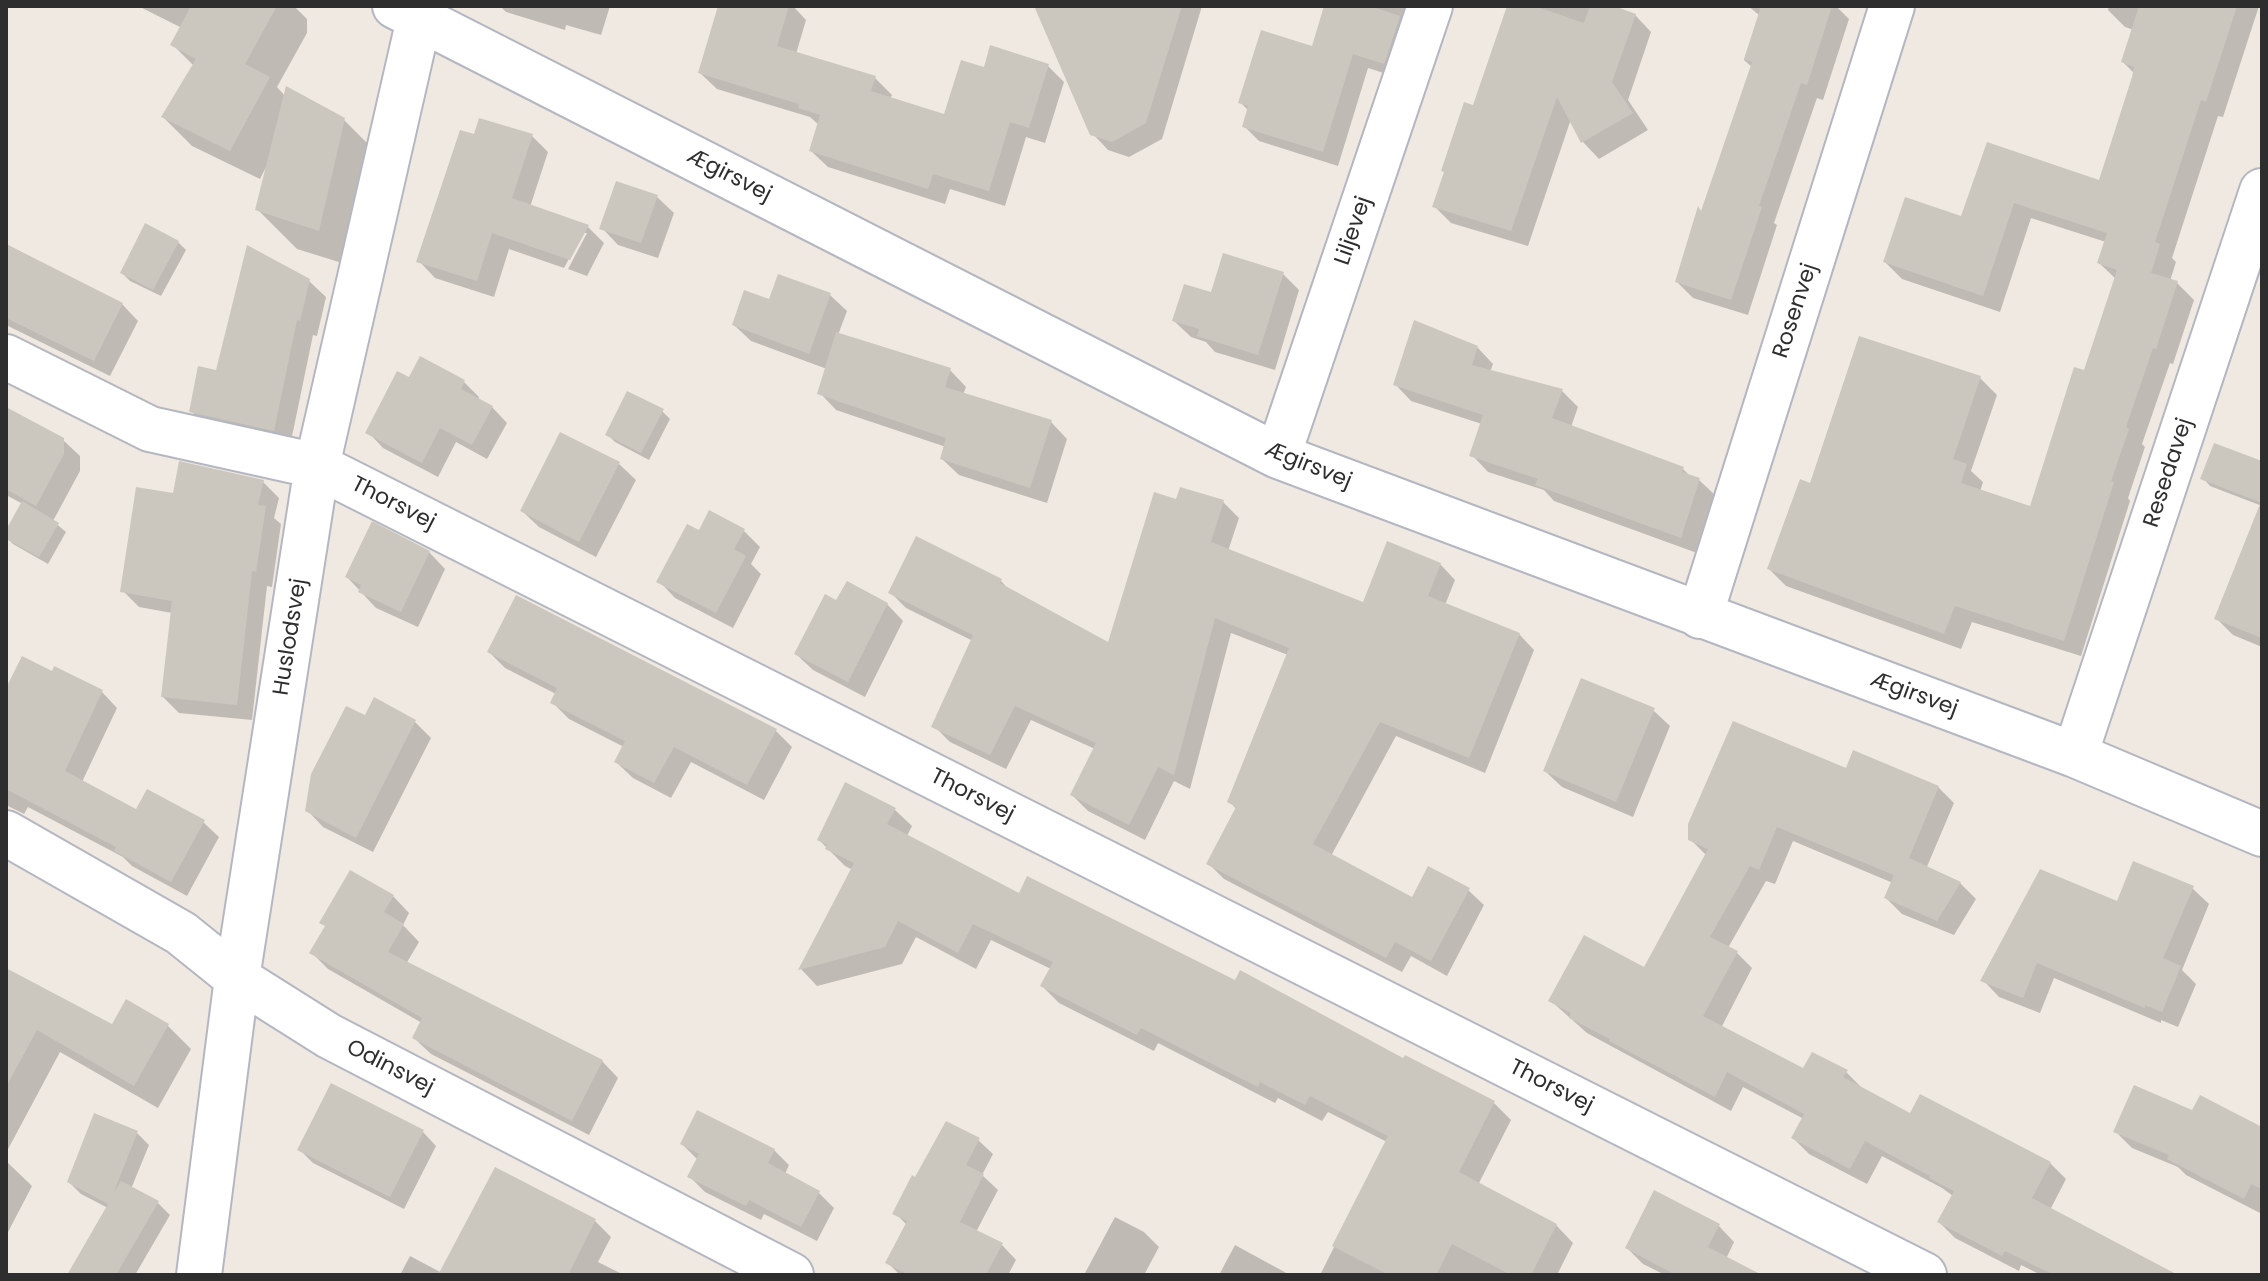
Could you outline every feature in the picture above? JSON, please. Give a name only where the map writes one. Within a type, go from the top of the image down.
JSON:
[{"type":"street","name":"Liljevej","points":[[1278,456],[1430,6]]},
{"type":"street","name":"Rosenvej","points":[[1700,616],[1892,6]]},
{"type":"street","name":"Ægirsvej","points":[[412,10],[1278,456],[2075,755],[2262,834]]},
{"type":"street","name":"Huslodsvej","points":[[199,1275],[237,978],[317,466],[412,10]]},
{"type":"street","name":"Resedavej","points":[[2075,755],[2262,191]]},
{"type":"street","name":"Thorsvej","points":[[6,357],[150,429],[317,466],[1924,1275]]},
{"type":"street","name":"Odinsvej","points":[[6,833],[181,933],[237,978],[329,1036],[791,1275]]},
{"type":"building","points":[[191,6],[277,6],[245,64],[270,77],[230,151],[161,117],[196,59],[170,45]]},
{"type":"building","points":[[718,6],[789,6],[777,46],[876,76],[871,91],[944,114],[961,60],[984,67],[990,45],[1049,64],[1029,128],[1010,122],[989,191],[933,174],[928,189],[809,151],[820,115],[798,108],[799,104],[698,73]]},
{"type":"building","points":[[1034,6],[1182,6],[1146,123],[1112,142],[1090,135]]},
{"type":"building","points":[[1324,6],[1370,6],[1400,16],[1384,64],[1353,54],[1323,152],[1242,127],[1248,106],[1238,103],[1261,30],[1312,46]]},
{"type":"building","points":[[1507,6],[1534,6],[1584,23],[1590,6],[1614,6],[1636,14],[1612,82],[1633,113],[1581,143],[1557,97],[1511,231],[1432,207],[1464,102],[1473,105]]},
{"type":"building","points":[[1761,6],[1832,6],[1807,85],[1801,83],[1731,300],[1675,282],[1698,206],[1701,211],[1752,62],[1744,59]]},
{"type":"building","points":[[2139,6],[2237,6],[2206,102],[2201,100],[2155,242],[2160,244],[2151,273],[2178,281],[2126,427],[2129,429],[2111,481],[2114,482],[2064,641],[1955,606],[1944,634],[1767,569],[1800,479],[1810,483],[1859,336],[1981,376],[1953,459],[1967,464],[1961,483],[2030,506],[2074,367],[2084,370],[2117,270],[2097,263],[2107,233],[2014,203],[1983,296],[1883,262],[1905,197],[1961,216],[1987,142],[2099,180],[2132,77],[2134,67],[2121,62]]},
{"type":"building","points":[[286,86],[345,118],[319,231],[255,210]]},
{"type":"building","points":[[479,118],[533,134],[512,198],[589,225],[570,260],[492,233],[477,281],[416,262],[460,130],[474,134]]},
{"type":"building","points":[[616,181],[658,195],[641,243],[599,229]]},
{"type":"building","points":[[145,223],[179,241],[153,290],[120,273]]},
{"type":"building","points":[[6,244],[123,303],[94,361],[6,318]]},
{"type":"building","points":[[247,245],[310,279],[300,321],[297,320],[274,431],[189,412],[198,366],[216,370]]},
{"type":"building","points":[[1223,253],[1284,272],[1258,355],[1197,336],[1199,329],[1172,321],[1184,284],[1211,292]]},
{"type":"building","points":[[778,274],[831,293],[809,354],[732,325],[744,290],[769,299]]},
{"type":"building","points":[[1414,320],[1478,346],[1472,365],[1563,389],[1552,418],[1684,467],[1682,472],[1700,478],[1681,538],[1535,485],[1538,479],[1469,456],[1483,415],[1393,385]]},
{"type":"building","points":[[836,332],[951,368],[945,387],[1052,420],[1030,488],[940,459],[946,438],[817,394]]},
{"type":"building","points":[[420,356],[465,380],[461,389],[493,406],[472,445],[440,428],[422,463],[365,433],[397,371],[409,377]]},
{"type":"building","points":[[627,391],[664,409],[641,453],[605,435]]},
{"type":"building","points":[[6,407],[64,438],[64,454],[36,506],[6,489]]},
{"type":"building","points":[[560,432],[620,462],[579,542],[520,511]]},
{"type":"building","points":[[2214,443],[2262,461],[2262,503],[2200,479]]},
{"type":"building","points":[[179,461],[264,480],[258,505],[266,506],[256,572],[252,571],[237,705],[161,697],[172,601],[120,592],[136,487],[173,493]]},
{"type":"building","points":[[1180,487],[1224,500],[1211,542],[1363,602],[1387,541],[1441,563],[1428,596],[1520,633],[1469,758],[1380,722],[1313,844],[1412,897],[1428,866],[1470,888],[1431,961],[1395,942],[1386,958],[1206,864],[1236,807],[1227,802],[1289,648],[1215,618],[1174,775],[1158,767],[1129,825],[1070,795],[1096,743],[1015,706],[990,755],[931,727],[973,635],[888,593],[916,536],[1002,579],[1000,583],[1108,642],[1154,492],[1176,499]]},
{"type":"building","points":[[22,501],[59,523],[39,557],[6,539],[6,530]]},
{"type":"building","points":[[2262,505],[2262,638],[2214,619]]},
{"type":"building","points":[[709,510],[745,529],[734,549],[746,556],[716,613],[656,582],[687,524],[699,530]]},
{"type":"building","points":[[372,521],[430,551],[401,612],[358,592],[361,585],[345,577]]},
{"type":"building","points":[[847,581],[888,603],[848,682],[794,654],[825,594],[836,600]]},
{"type":"building","points":[[516,595],[777,729],[747,785],[674,747],[654,783],[614,762],[625,741],[550,703],[557,688],[487,652]]},
{"type":"building","points":[[22,656],[52,671],[54,666],[103,690],[65,771],[136,809],[147,789],[205,820],[171,882],[114,851],[116,847],[6,789],[6,688]]},
{"type":"building","points":[[1581,678],[1655,708],[1616,802],[1543,771]]},
{"type":"building","points":[[374,697],[416,720],[356,838],[305,811],[311,774],[346,706],[365,715]]},
{"type":"building","points":[[1733,721],[1846,768],[1853,750],[1939,786],[1909,858],[1961,882],[1937,921],[1884,898],[1894,875],[1777,827],[1759,870],[1750,866],[1710,937],[1738,951],[1703,1016],[1803,1068],[1812,1052],[1848,1070],[1843,1077],[1910,1113],[1920,1094],[2051,1162],[2032,1198],[2178,1275],[2054,1275],[2005,1251],[2002,1256],[1937,1222],[1954,1191],[1930,1176],[1865,1141],[1850,1169],[1791,1138],[1804,1114],[1727,1072],[1715,1097],[1609,1041],[1569,1018],[1571,1013],[1548,1001],[1584,935],[1644,967],[1708,849],[1688,840],[1688,824]]},
{"type":"building","points":[[845,782],[896,808],[887,824],[1019,893],[1027,876],[1235,980],[1240,970],[1403,1058],[1405,1055],[1495,1101],[1459,1172],[1557,1224],[1531,1275],[1511,1275],[1452,1244],[1436,1275],[1389,1275],[1332,1246],[1388,1136],[1310,1096],[1305,1105],[1260,1082],[1258,1087],[1141,1028],[1137,1035],[1040,986],[1053,962],[973,924],[958,953],[898,921],[885,947],[798,970],[854,863],[825,849],[827,845],[817,840]]},
{"type":"building","points":[[2133,861],[2194,886],[2163,958],[2181,966],[2162,1012],[2145,1005],[2145,1008],[2037,963],[2023,998],[1980,981],[2040,869],[2117,901]]},
{"type":"building","points":[[350,870],[394,895],[384,912],[404,924],[388,952],[603,1060],[572,1121],[412,1038],[422,1018],[309,953],[325,926],[319,923]]},
{"type":"building","points":[[6,968],[112,1024],[126,999],[169,1024],[134,1086],[37,1030],[6,1087]]},
{"type":"building","points":[[331,1083],[424,1130],[390,1197],[297,1150]]},
{"type":"building","points":[[2134,1085],[2192,1110],[2200,1095],[2262,1127],[2262,1189],[2251,1184],[2244,1199],[2167,1159],[2169,1155],[2113,1132]]},
{"type":"building","points":[[697,1110],[775,1149],[768,1163],[820,1191],[801,1227],[749,1200],[746,1206],[687,1177],[699,1154],[680,1144]]},
{"type":"building","points":[[94,1113],[138,1131],[113,1194],[121,1181],[159,1201],[116,1275],[67,1275],[108,1204],[67,1182]]},
{"type":"building","points":[[946,1121],[980,1138],[966,1165],[984,1174],[960,1222],[1003,1243],[986,1275],[909,1275],[885,1263],[907,1221],[892,1214]]},
{"type":"building","points":[[495,1167],[596,1219],[568,1275],[438,1275]]},
{"type":"building","points":[[1654,1190],[1720,1224],[1708,1247],[1762,1275],[1676,1275],[1625,1248]]}]
